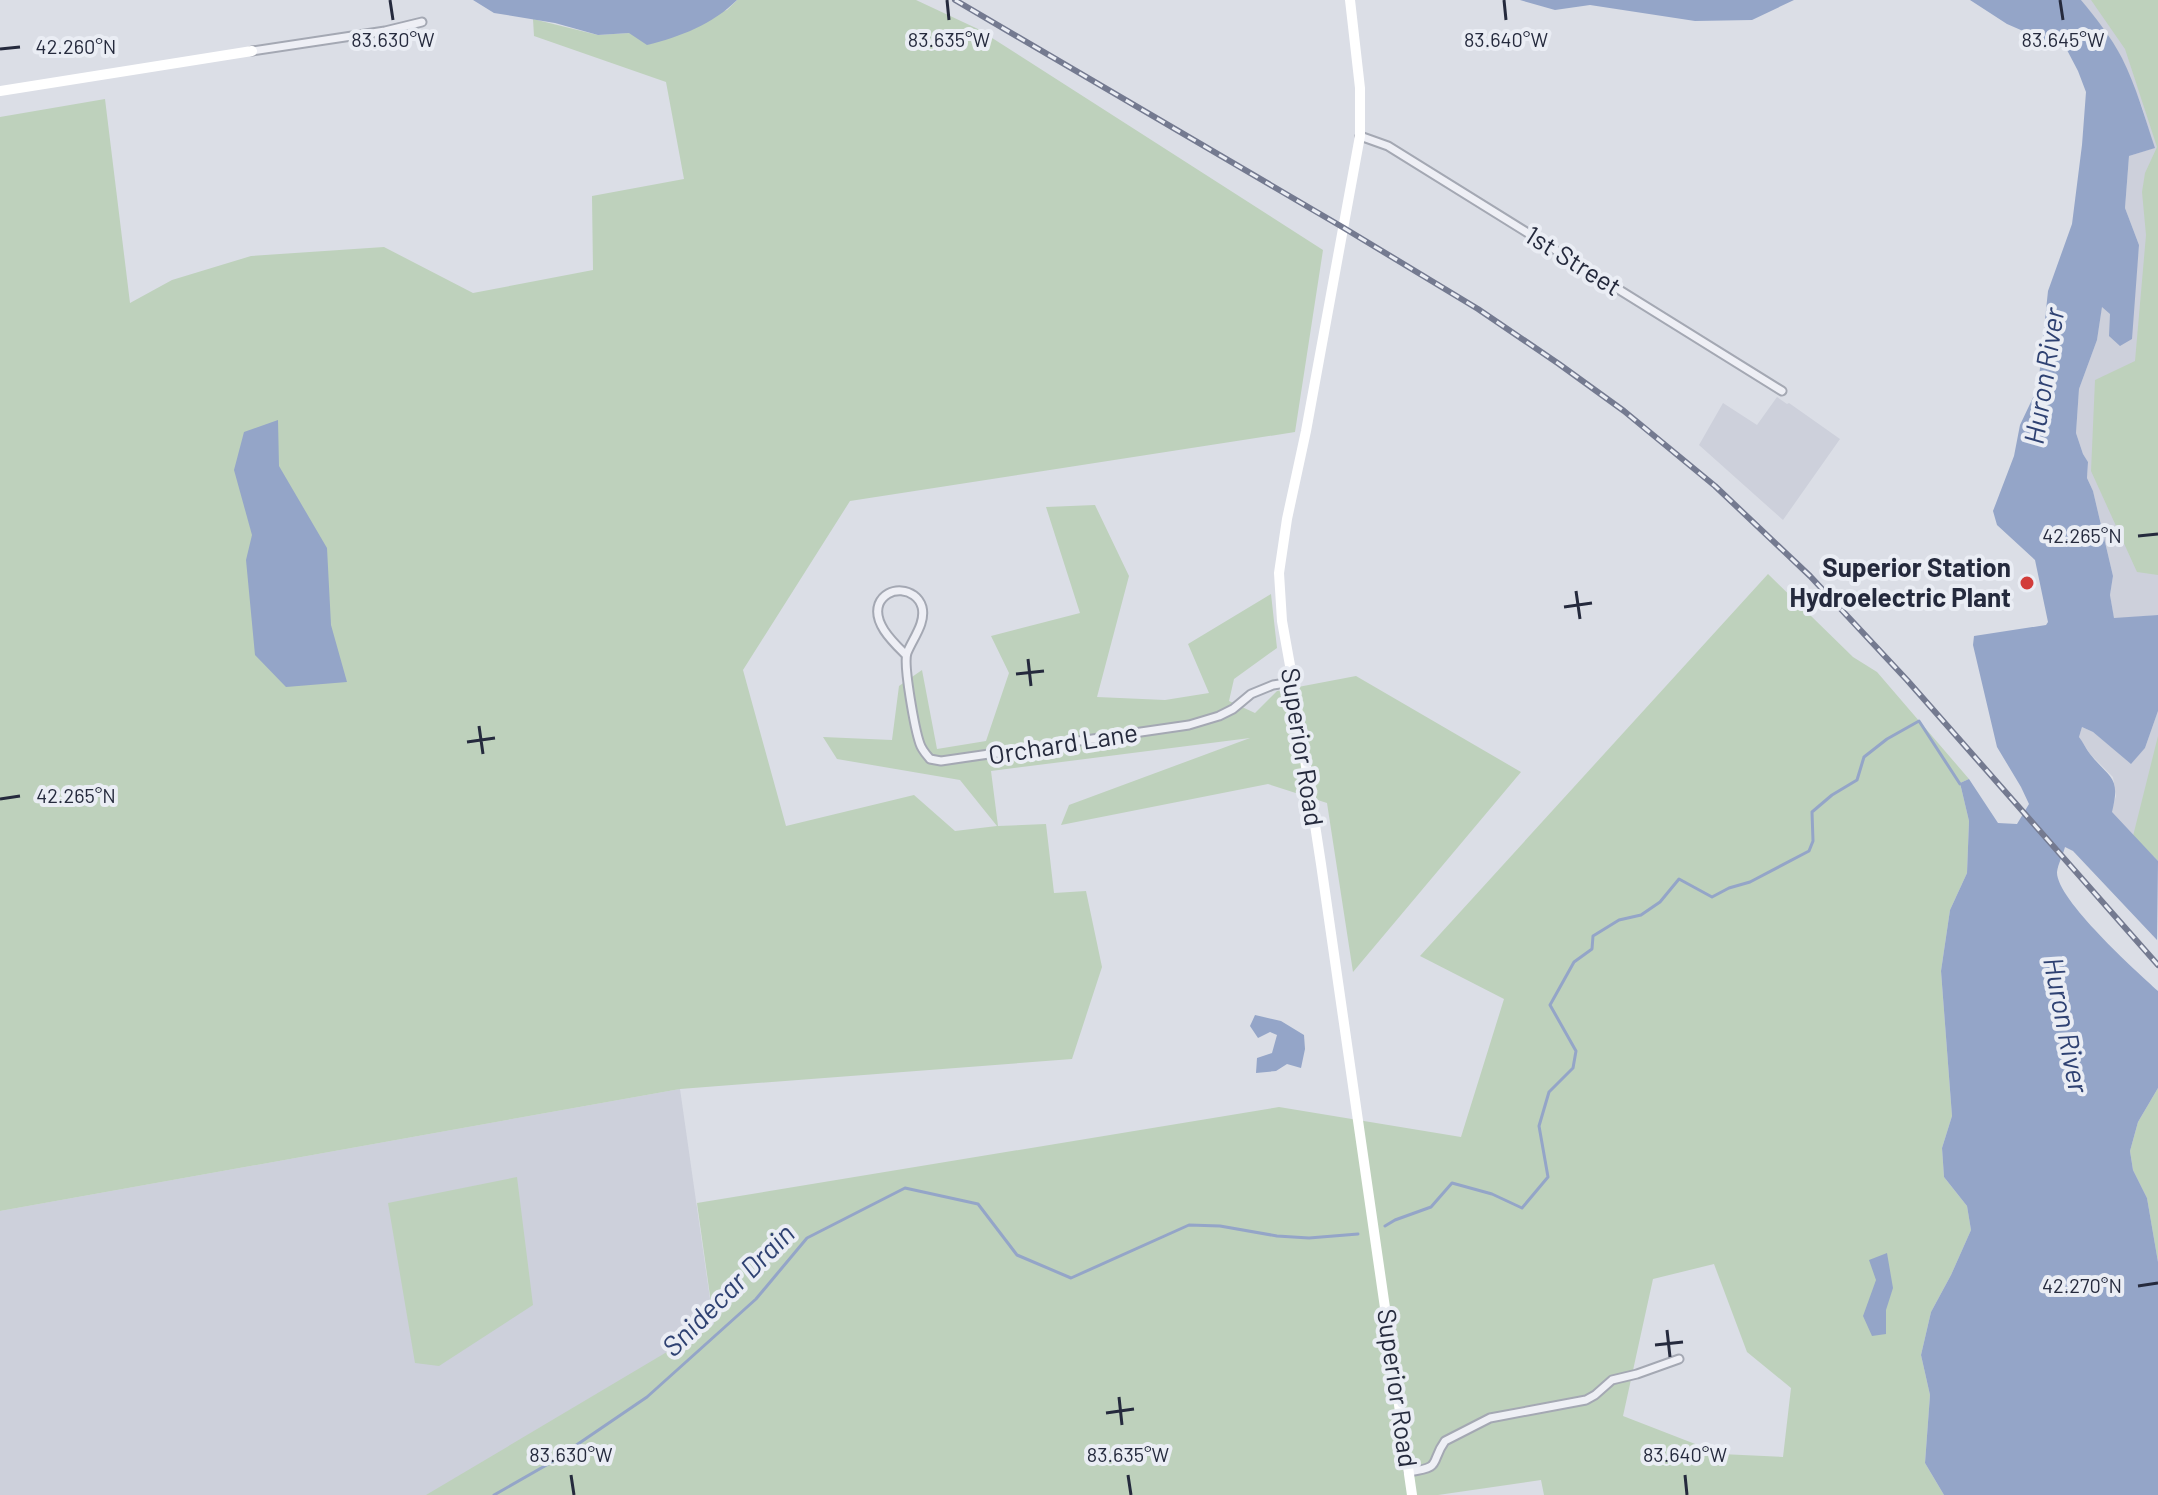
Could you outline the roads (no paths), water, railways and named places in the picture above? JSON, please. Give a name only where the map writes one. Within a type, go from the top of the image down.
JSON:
[{"type":"main road","name":"Superior Road","points":[[1350,0],[1360,88],[1360,136],[1279,573],[1282,621],[1412,1495]]},
{"type":"main road","points":[[0,91],[252,51]]},
{"type":"street","points":[[252,51],[385,31],[422,22]]},
{"type":"street","name":"1st Street","points":[[1360,136],[1388,146],[1782,391]]},
{"type":"street","name":"Orchard Lane","points":[[906,655],[881,625],[877,613],[884,596],[896,590],[911,594],[922,607],[919,627],[906,655],[907,677],[920,742],[930,759],[941,761],[1189,725],[1233,709],[1251,694],[1273,685],[1293,682]]},
{"type":"street","points":[[1409,1472],[1427,1469],[1436,1462],[1445,1441],[1490,1418],[1586,1400],[1612,1380],[1679,1359]]},
{"type":"water","points":[[473,0],[737,0],[695,28],[647,45],[629,33],[598,35],[555,23],[494,13]]},
{"type":"water","points":[[1520,0],[1794,0],[1752,20],[1695,21],[1590,5],[1555,10]]},
{"type":"water","name":"Huron River","points":[[1970,0],[2081,0],[2122,58],[2155,148],[2129,156],[2125,208],[2139,245],[2132,339],[2120,346],[2109,336],[2110,314],[2102,307],[2097,340],[2079,389],[2076,433],[2088,462],[2087,478],[2093,491],[2113,576],[2110,595],[2114,618],[2158,615],[2158,711],[2145,748],[2131,764],[2093,732],[2082,727],[2079,737],[2112,779],[2115,791],[2112,812],[2158,861],[2157,940],[2073,851],[2065,847],[2057,872],[2060,884],[2083,916],[2158,991],[2158,1088],[2138,1122],[2130,1151],[2133,1170],[2147,1198],[2158,1262],[2158,1495],[1944,1495],[1925,1463],[1930,1395],[1921,1355],[1931,1312],[1971,1230],[1967,1206],[1944,1177],[1942,1148],[1952,1116],[1941,971],[1950,910],[1967,873],[1969,821],[1960,783],[1969,779],[1998,823],[2017,824],[2029,804],[1997,747],[1973,645],[1974,636],[2046,625],[2048,622],[2035,560],[1997,525],[1993,511],[2014,456],[2020,425],[2038,387],[2048,291],[2072,224],[2086,92],[2067,50],[2007,24]]},
{"type":"water","points":[[278,420],[279,466],[327,548],[331,625],[347,682],[286,687],[255,655],[246,560],[252,535],[234,470],[244,432]]},
{"type":"water","points":[[1255,1015],[1281,1021],[1304,1035],[1301,1068],[1287,1064],[1276,1071],[1256,1073],[1257,1058],[1272,1053],[1277,1035],[1270,1032],[1258,1038],[1250,1026]]},
{"type":"water","points":[[1887,1253],[1893,1288],[1886,1310],[1886,1334],[1872,1336],[1863,1316],[1876,1280],[1869,1260]]},
{"type":"waterway","name":"Snidecar Drain","points":[[1385,1226],[1431,1207],[1452,1183],[1492,1194],[1522,1208],[1548,1177],[1539,1126],[1549,1092],[1573,1068],[1576,1051],[1550,1005],[1574,962],[1592,949],[1593,936],[1619,920],[1641,915],[1660,902],[1679,879],[1712,897],[1750,882],[1809,851],[1813,841],[1812,812],[1857,780],[1864,757],[1887,739],[1919,721],[1960,784]]},
{"type":"waterway","name":"Snidecar Drain","points":[[494,1495],[550,1463],[647,1397],[756,1299],[807,1238],[905,1188],[978,1204],[1017,1255],[1071,1278],[1189,1225],[1309,1238],[1358,1234]]},
{"type":"railway","points":[[955,0],[1478,309],[1624,411],[1715,486],[1810,576],[1907,680],[2158,965]]},
{"type":"place","name":"Superior Station Hydroelectric Plant","points":[[2027,583]]}]
